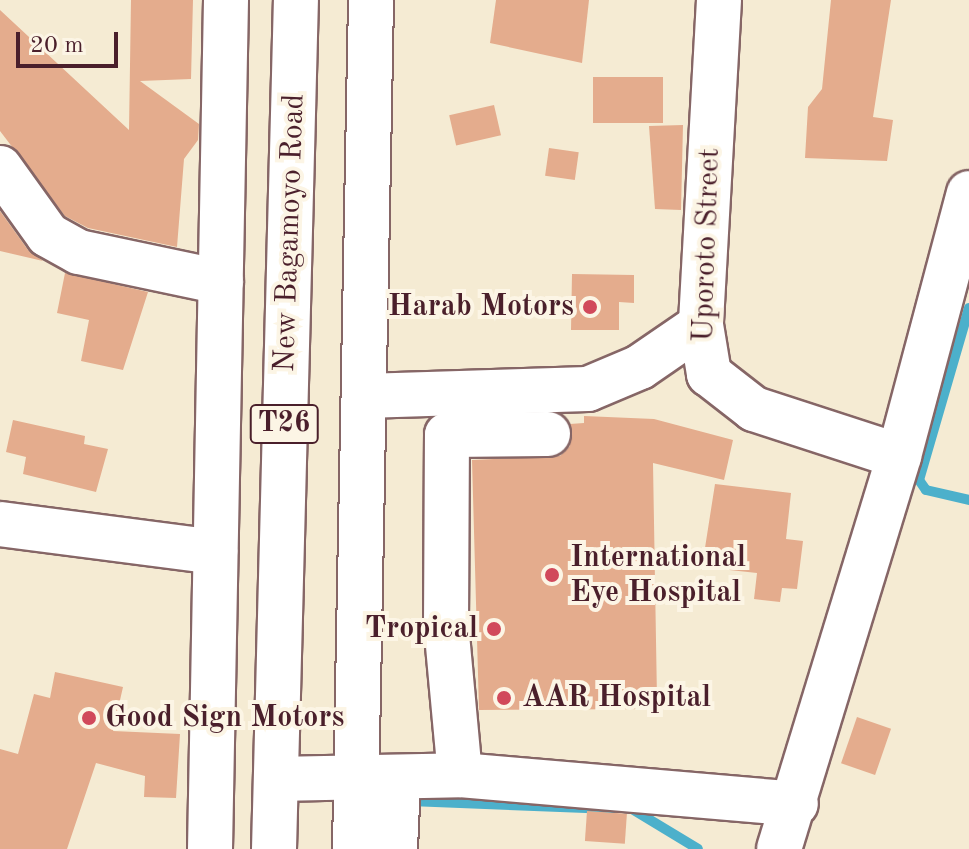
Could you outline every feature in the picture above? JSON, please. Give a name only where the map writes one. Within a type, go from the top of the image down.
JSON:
[{"type":"main road","points":[[210,849],[226,0]]},
{"type":"main road","name":"New Bagamoyo Road","points":[[274,849],[296,0]]},
{"type":"main road","name":"T26","points":[[355,849],[377,780],[364,396],[371,0]]},
{"type":"main road","name":"Uporoto Street","points":[[719,0],[701,325],[709,374],[732,399],[899,456]]},
{"type":"main road","points":[[0,168],[48,235],[79,252],[221,282]]},
{"type":"main road","points":[[779,849],[796,804],[899,456],[969,193]]},
{"type":"main road","points":[[364,396],[588,389],[640,367],[701,325]]},
{"type":"main road","points":[[460,775],[446,623],[447,435],[548,434]]},
{"type":"main road","points":[[0,524],[215,552]]},
{"type":"main road","points":[[276,779],[377,780],[460,775],[796,804]]},
{"type":"main road","points":[[377,780],[395,849]]},
{"type":"building","points":[[131,0],[193,0],[191,79],[140,81],[199,124],[198,140],[184,159],[177,247],[88,228],[65,216],[0,131],[0,10],[129,130]]},
{"type":"building","points":[[496,0],[589,0],[582,63],[490,43]]},
{"type":"building","points":[[831,0],[891,0],[873,117],[893,120],[887,161],[805,158],[808,107],[822,89]]},
{"type":"building","points":[[593,77],[663,77],[663,123],[593,123]]},
{"type":"building","points":[[494,105],[501,135],[456,146],[449,115]]},
{"type":"building","points":[[683,125],[681,210],[655,209],[649,126]]},
{"type":"building","points":[[549,148],[579,152],[575,180],[545,176]]},
{"type":"building","points":[[0,211],[28,250],[43,261],[0,251]]},
{"type":"building","points":[[65,273],[148,292],[123,370],[81,361],[89,320],[57,313]]},
{"type":"building","points":[[572,274],[634,275],[634,303],[619,302],[619,330],[571,330]]},
{"type":"building","name":"International Eye Hospital","points":[[584,416],[654,419],[733,440],[724,480],[653,463],[657,699],[649,699],[652,709],[479,710],[472,460],[560,456],[570,446],[570,424],[584,423]]},
{"type":"building","points":[[13,420],[85,436],[84,444],[108,449],[96,492],[23,474],[26,457],[6,452]]},
{"type":"building","points":[[715,484],[791,493],[786,539],[803,541],[797,589],[782,588],[780,602],[754,599],[757,573],[702,567]]},
{"type":"building","points":[[55,672],[123,687],[113,731],[180,734],[176,798],[144,797],[145,776],[96,763],[67,849],[0,849],[0,749],[18,754],[34,694],[50,698]]},
{"type":"building","points":[[857,717],[891,729],[875,775],[841,763]]},
{"type":"building","points":[[587,811],[627,814],[625,844],[585,841]]},
{"type":"waterway","points":[[969,308],[919,480],[926,490],[969,500]]},
{"type":"waterway","points":[[410,801],[612,809]]},
{"type":"waterway","points":[[632,809],[698,849]]},
{"type":"place","name":"Harab Motors","points":[[590,307]]},
{"type":"place","name":"International Eye Hospital","points":[[552,575]]},
{"type":"place","name":"Tropical","points":[[494,629]]},
{"type":"place","name":"AAR Hospital","points":[[504,698]]},
{"type":"place","name":"Good Sign Motors","points":[[89,718]]}]
